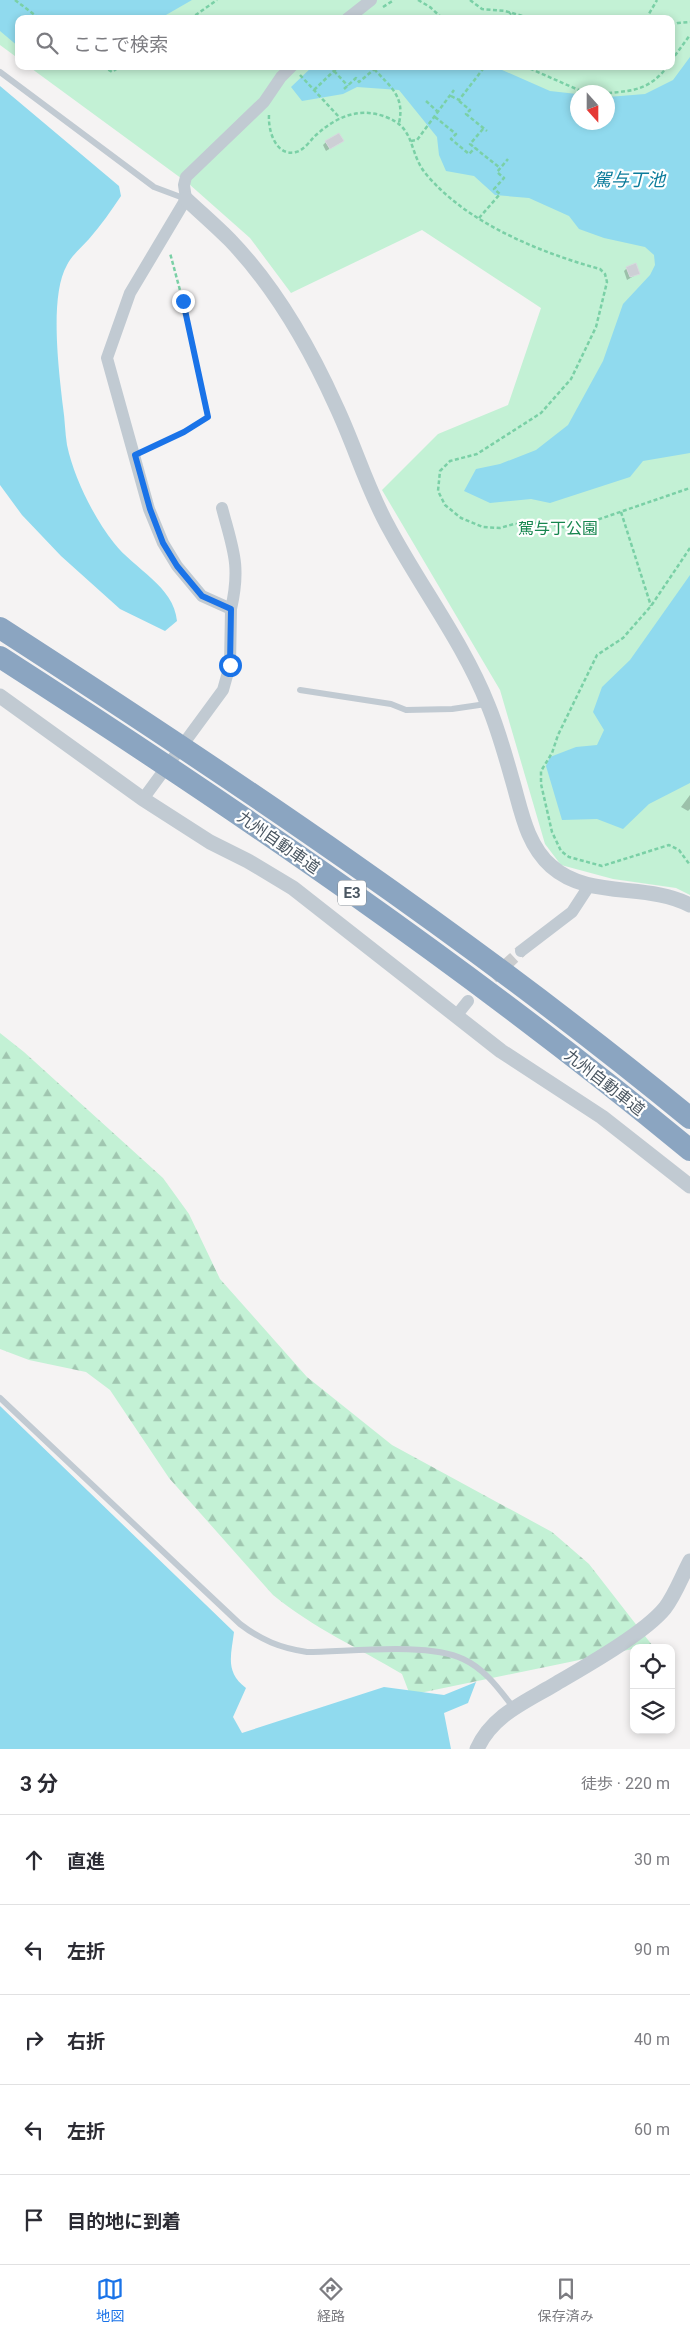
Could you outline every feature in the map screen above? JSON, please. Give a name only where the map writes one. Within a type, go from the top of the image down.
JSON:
[{"type":"highway","name":"九州自動車道","points":[[0,628],[329,847],[489,961],[690,1118]]},
{"type":"highway","name":"九州自動車道","points":[[0,657],[193,783],[315,866],[472,980],[623,1095],[690,1150]]},
{"type":"street","points":[[352,15],[371,0]]},
{"type":"street","points":[[297,72],[281,77],[264,102],[186,177],[184,185],[186,199],[230,240],[264,280],[289,316],[313,357],[337,407],[371,493],[389,529],[474,676],[488,704],[505,752],[527,831],[537,850],[550,865],[564,876],[589,886],[642,891],[676,897],[690,905]]},
{"type":"street","points":[[186,199],[130,293],[107,358],[150,509],[163,543],[177,566],[202,596],[231,609]]},
{"type":"street","points":[[145,797],[223,690],[230,665],[231,609],[237,583],[237,563],[222,508]]},
{"type":"street","points":[[0,696],[210,842],[248,861],[293,888],[501,1051],[602,1117],[690,1186]]},
{"type":"street","points":[[521,951],[572,912],[589,886]]},
{"type":"street","points":[[456,1016],[468,1001]]},
{"type":"street","points":[[477,1749],[482,1740],[513,1707],[552,1686],[637,1633],[664,1608],[690,1561]]},
{"type":"lane","points":[[0,72],[154,187],[186,199]]},
{"type":"lane","points":[[300,690],[391,704],[406,710],[452,709],[488,704]]},
{"type":"lane","points":[[0,1398],[240,1624],[259,1638],[292,1650],[307,1652],[422,1650],[446,1653],[463,1659],[478,1668],[494,1682],[513,1707]]},
{"type":"path","points":[[15,0],[35,15]]},
{"type":"path","points":[[196,15],[217,0]]},
{"type":"path","points":[[418,0],[438,15]]},
{"type":"path","points":[[470,0],[482,9],[518,15]]},
{"type":"path","points":[[648,15],[657,0]]},
{"type":"path","points":[[675,24],[690,22]]},
{"type":"path","points":[[675,56],[690,35]]},
{"type":"path","points":[[344,89],[356,78],[359,82],[374,70]]},
{"type":"path","points":[[378,70],[396,94],[402,110],[399,124]]},
{"type":"path","points":[[459,100],[482,70]]},
{"type":"path","points":[[533,70],[570,86]]},
{"type":"path","points":[[615,92],[630,91],[648,86],[664,70]]},
{"type":"path","points":[[314,90],[334,71],[348,86]]},
{"type":"path","points":[[297,72],[340,118]]},
{"type":"path","points":[[411,141],[417,140],[454,90]]},
{"type":"path","points":[[451,96],[459,100],[470,110],[466,114],[487,131]]},
{"type":"path","points":[[426,101],[438,112]]},
{"type":"path","points":[[269,113],[268,125],[275,143],[287,152],[297,152],[304,148],[323,130],[340,118],[361,112],[385,116],[399,124],[410,135],[422,168],[437,186],[460,208],[537,249],[600,269],[605,274],[607,282],[596,328],[571,379],[541,413],[477,454],[450,462],[440,471],[438,491],[445,505],[470,522],[483,528],[500,528],[514,524],[534,523],[566,528],[622,512],[690,488]]},
{"type":"path","points":[[435,117],[456,134],[451,139],[469,154],[475,148]]},
{"type":"path","points":[[483,129],[470,144],[500,168]]},
{"type":"path","points":[[480,218],[500,194],[494,189],[504,178],[497,172],[508,159]]},
{"type":"path","points":[[135,455],[184,432],[208,417],[188,320],[168,246],[163,236]]},
{"type":"path","points":[[622,512],[651,606]]},
{"type":"path","points":[[690,548],[651,606],[623,638],[597,656],[542,771],[541,784],[552,832],[561,851],[570,857],[602,866],[668,845],[679,850],[690,865]]},
{"type":"green space","name":"駕与丁公園","points":[[0,0],[690,0],[690,895],[676,888],[613,879],[561,865],[545,844],[500,690],[382,490],[438,434],[508,405],[541,308],[422,230],[291,293],[250,238],[189,184],[33,70],[675,70],[675,15],[15,15],[15,56],[0,45]]},
{"type":"green space","points":[[0,1033],[24,1052],[163,1178],[189,1214],[220,1279],[307,1377],[392,1445],[552,1532],[589,1564],[651,1644],[630,1644],[630,1650],[410,1695],[402,1674],[320,1628],[273,1595],[169,1478],[110,1390],[86,1372],[29,1360],[0,1349]]},
{"type":"water","points":[[0,0],[192,0],[166,15],[15,15],[15,44],[0,31]]},
{"type":"water","name":"駕与丁池","points":[[690,57],[690,453],[643,461],[630,477],[550,503],[531,499],[490,503],[464,491],[476,469],[500,464],[536,450],[568,425],[603,361],[623,304],[650,275],[655,265],[654,255],[645,247],[604,238],[579,229],[569,216],[529,198],[495,195],[474,176],[446,171],[439,155],[437,137],[399,90],[357,87],[343,94],[302,101],[291,87],[309,70],[502,70],[550,91],[570,93],[570,130],[615,130],[615,96],[645,94],[673,80]]},
{"type":"water","points":[[0,86],[119,186],[121,196],[110,213],[72,258],[61,279],[57,314],[59,374],[67,445],[74,471],[92,510],[114,543],[169,598],[177,621],[165,631],[120,609],[61,556],[22,515],[0,485]]},
{"type":"water","points":[[690,575],[690,783],[649,804],[623,829],[597,819],[562,820],[546,766],[550,757],[576,747],[597,745],[604,730],[593,712],[602,687],[630,660]]},
{"type":"water","points":[[0,1406],[234,1632],[231,1656],[232,1670],[239,1682],[246,1688],[233,1717],[242,1733],[384,1687],[444,1695],[476,1682],[468,1703],[444,1713],[451,1749],[0,1749]]},
{"type":"building","points":[[339,133],[344,141],[330,149],[325,141]]},
{"type":"building","points":[[636,263],[640,274],[630,277],[626,267]]},
{"type":"tunnel","points":[[479,990],[521,951]]},
{"type":"route","points":[[183,301],[208,417],[184,432],[135,455],[150,509],[163,543],[177,566],[202,596],[231,609],[230,665]]}]
